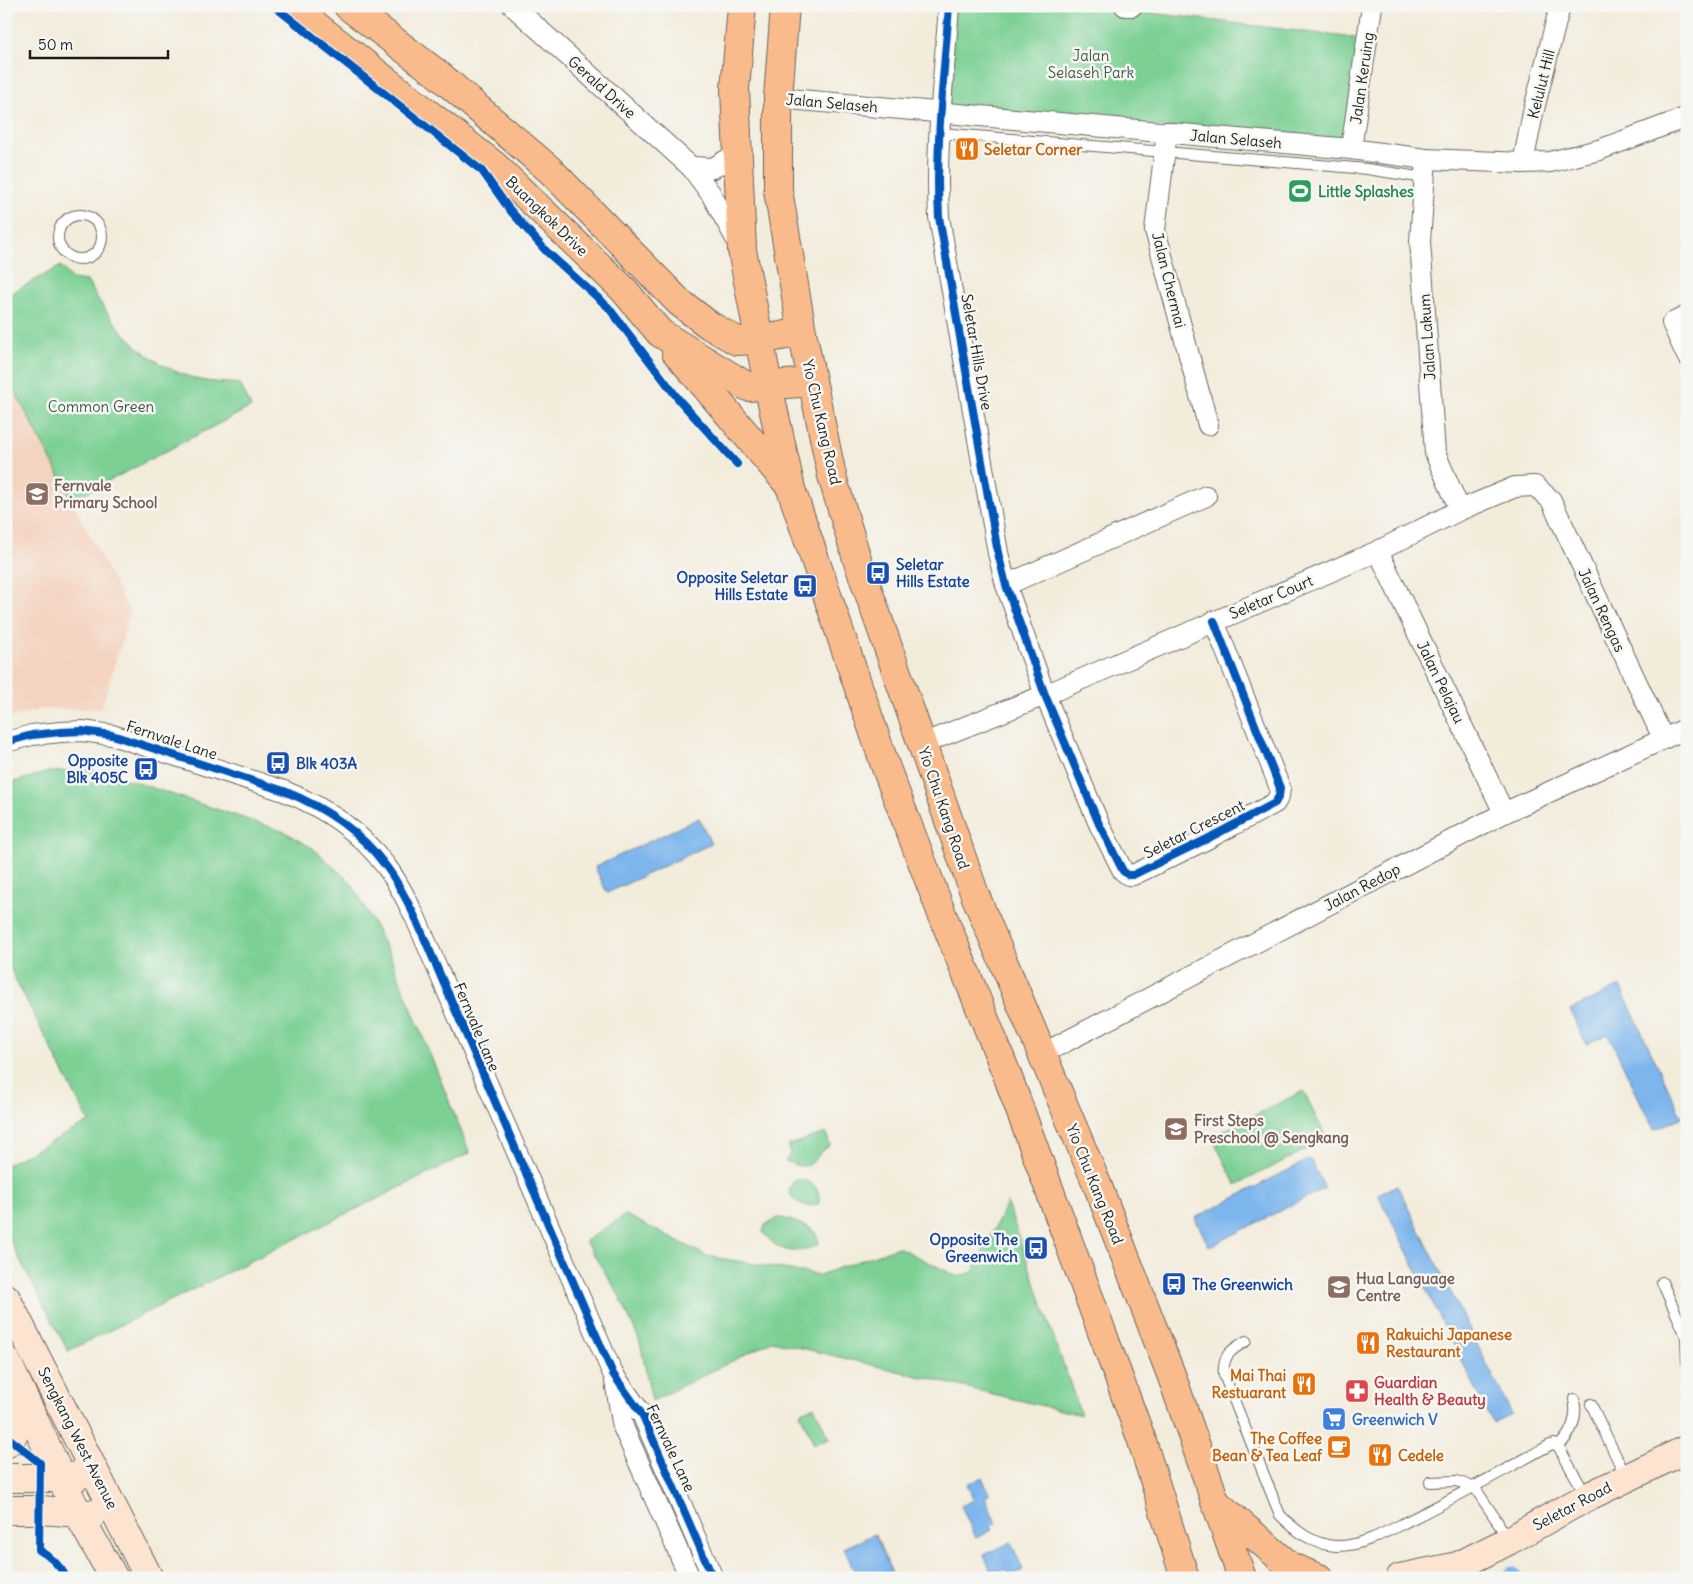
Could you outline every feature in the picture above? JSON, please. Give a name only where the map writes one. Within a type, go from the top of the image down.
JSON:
[{"type":"main road","name":"Buangkok Drive","points":[[291,6],[495,166],[624,290],[660,333],[748,387],[812,382]]},
{"type":"main road","points":[[348,6],[440,75],[550,170],[679,302],[709,325],[737,341],[759,340],[802,332]]},
{"type":"main road","points":[[742,6],[735,89],[742,250],[768,386],[791,488],[886,768],[942,914],[1006,1072],[1141,1438],[1186,1578]]},
{"type":"main road","name":"Yio Chu Kang Road","points":[[785,6],[778,98],[778,190],[802,332],[832,476],[857,559],[975,895],[1097,1184],[1172,1377],[1242,1578]]},
{"type":"main road","points":[[660,333],[791,488]]},
{"type":"main road","name":"Sengkang West Avenue","points":[[6,1298],[149,1578]]},
{"type":"main road","name":"Sengkang West Avenue","points":[[6,1360],[78,1514],[114,1578]]},
{"type":"main road","points":[[6,1444],[11,1440],[19,1418],[18,1384]]},
{"type":"main road","name":"Seletar Road","points":[[1400,1578],[1451,1572],[1587,1497],[1687,1449]]},
{"type":"main road","points":[[6,1478],[61,1478],[94,1473]]},
{"type":"main road","points":[[1214,1501],[1291,1568],[1319,1578]]},
{"type":"main road","points":[[6,1510],[40,1510],[78,1514],[117,1515]]},
{"type":"main road","points":[[1171,1578],[1173,1542]]},
{"type":"street","name":"Seletar Hills Drive","points":[[949,6],[940,133],[940,217],[998,553],[1006,585],[1045,695]]},
{"type":"street","points":[[1125,6],[1132,6]]},
{"type":"street","name":"Jalan Keruing","points":[[1351,149],[1372,6]]},
{"type":"street","name":"Kelulut Hill","points":[[1523,163],[1533,112],[1560,6]]},
{"type":"street","name":"Gerald Drive","points":[[514,7],[691,168],[711,194],[742,250]]},
{"type":"street","name":"Jalan Selaseh","points":[[778,98],[941,112],[1166,142],[1351,149],[1425,168],[1550,162],[1599,150],[1687,117]]},
{"type":"street","name":"Jalan Chermai","points":[[1166,142],[1155,230],[1208,425]]},
{"type":"street","points":[[691,168],[713,168],[738,153]]},
{"type":"street","name":"Jalan Lakum","points":[[1425,168],[1420,241],[1435,453],[1460,510]]},
{"type":"street","points":[[1679,320],[1687,356]]},
{"type":"street","name":"Seletar Court","points":[[922,744],[1045,695],[1378,551],[1460,510],[1516,486],[1535,486]]},
{"type":"street","name":"Jalan Rengas","points":[[1535,486],[1551,500],[1663,738]]},
{"type":"street","points":[[1006,585],[1206,496]]},
{"type":"street","name":"Jalan Pelajau","points":[[1378,551],[1504,813]]},
{"type":"street","name":"Seletar Crescent","points":[[1045,695],[1098,824],[1123,871],[1128,875],[1133,875],[1275,803],[1279,796],[1280,788],[1214,621]]},
{"type":"street","name":"Jalan Redop","points":[[1042,1054],[1504,813],[1687,728]]},
{"type":"street","name":"Fernvale Lane","points":[[6,742],[61,732],[82,731],[112,735],[306,800],[333,815],[357,834],[386,866],[416,919],[613,1374],[643,1416],[713,1578]]},
{"type":"street","name":"Fernvale Lane","points":[[613,1374],[623,1427],[690,1578]]},
{"type":"lane","points":[[940,133],[1166,142],[1367,169],[1425,168]]},
{"type":"lane","points":[[86,215],[97,222],[102,233],[101,246],[93,256],[81,260],[69,256],[60,247],[58,234],[63,222],[74,216],[86,215]]},
{"type":"lane","points":[[1662,1282],[1686,1336],[1687,1362]]},
{"type":"lane","points":[[1246,1341],[1232,1350],[1225,1358],[1224,1374],[1280,1515],[1293,1528],[1312,1541],[1335,1546],[1358,1543],[1475,1488],[1554,1444],[1558,1446],[1587,1497]]},
{"type":"lane","points":[[1558,1446],[1565,1440],[1576,1414],[1574,1399]]},
{"type":"lane","points":[[1591,1404],[1626,1478]]},
{"type":"lane","points":[[1430,1482],[1458,1481],[1475,1488],[1508,1541]]},
{"type":"shaded area","name":"Fernvale Primary School","points":[[6,374],[130,613],[101,709],[42,709],[6,719]]},
{"type":"green space","name":"Jalan Selaseh Park","points":[[954,6],[1094,6],[1363,39],[1348,144],[946,108]]},
{"type":"green space","name":"Common Green","points":[[61,266],[72,279],[87,281],[97,298],[120,328],[146,354],[178,373],[207,381],[240,384],[251,407],[72,500],[6,374],[6,296]]},
{"type":"green space","points":[[92,770],[135,782],[285,832],[314,849],[352,884],[389,953],[470,1153],[68,1351],[6,1233],[6,1165],[89,1122],[6,961],[6,784],[49,772]]},
{"type":"green space","points":[[1303,1091],[1327,1139],[1236,1185],[1212,1137]]},
{"type":"green space","points":[[826,1133],[830,1145],[811,1163],[802,1166],[785,1161],[790,1154],[789,1145]]},
{"type":"green space","points":[[794,1180],[805,1180],[813,1185],[818,1192],[819,1203],[809,1206],[795,1200],[790,1192],[790,1187]]},
{"type":"green space","points":[[1007,1203],[1081,1415],[772,1341],[652,1401],[640,1342],[619,1295],[585,1241],[626,1215],[707,1256],[819,1275],[898,1247],[958,1277],[973,1272]]},
{"type":"green space","points":[[778,1218],[784,1218],[809,1228],[817,1235],[819,1244],[796,1251],[782,1248],[775,1244],[763,1232],[765,1225]]},
{"type":"green space","points":[[814,1406],[829,1438],[814,1444],[800,1413]]},
{"type":"water","points":[[699,818],[711,844],[607,893],[595,867]]},
{"type":"water","points":[[1620,986],[1682,1117],[1654,1130],[1608,1034],[1586,1044],[1570,1010]]},
{"type":"water","points":[[1310,1159],[1325,1188],[1209,1247],[1195,1218]]},
{"type":"water","points":[[1397,1185],[1512,1414],[1493,1423],[1378,1194]]},
{"type":"water","points":[[982,1477],[989,1494],[985,1497],[996,1523],[990,1526],[992,1530],[976,1538],[961,1506],[974,1500],[967,1485]]},
{"type":"water","points":[[875,1534],[894,1578],[857,1578],[844,1548]]},
{"type":"water","points":[[1011,1542],[1023,1570],[1010,1576],[1006,1569],[993,1575],[984,1555]]},
{"type":"cycle path","points":[[274,6],[482,171],[509,209],[546,251],[608,307],[680,401],[737,464]]},
{"type":"cycle path","points":[[949,6],[939,138],[939,217],[998,553],[1006,585],[1045,695],[1099,824],[1123,871],[1128,875],[1133,875],[1207,839],[1275,803],[1279,796],[1280,788],[1214,621]]},
{"type":"cycle path","points":[[6,742],[32,735],[61,732],[82,731],[112,735],[299,797],[340,821],[375,852],[402,891],[416,919],[613,1374],[643,1416],[713,1578]]},
{"type":"cycle path","points":[[6,1436],[40,1463],[39,1550],[55,1562],[67,1578]]},
{"type":"place","name":"Seletar Corner","points":[[967,149]]},
{"type":"place","name":"Little Splashes","points":[[1300,191]]},
{"type":"place","name":"Fernvale Primary School","points":[[37,494]]},
{"type":"place","name":"Seletar Hills Estate","points":[[878,573]]},
{"type":"place","name":"Opposite Seletar Hills Estate","points":[[805,586]]},
{"type":"place","name":"Blk 403A","points":[[278,763]]},
{"type":"place","name":"Opposite Blk 405C","points":[[146,769]]},
{"type":"place","name":"First Steps Preschool @ Sengkang","points":[[1176,1129]]},
{"type":"place","name":"Opposite The Greenwich","points":[[1036,1248]]},
{"type":"place","name":"The Greenwich","points":[[1174,1284]]},
{"type":"place","name":"Hua Language Centre","points":[[1339,1287]]},
{"type":"place","name":"Rakuichi Japanese Restaurant","points":[[1368,1343]]},
{"type":"place","name":"Mai Thai Restuarant","points":[[1304,1384]]},
{"type":"place","name":"Guardian Health & Beauty","points":[[1357,1391]]},
{"type":"place","name":"Greenwich V","points":[[1334,1419]]},
{"type":"place","name":"The Coffee Bean & Tea Leaf","points":[[1339,1447]]},
{"type":"place","name":"Cedele","points":[[1380,1455]]}]
